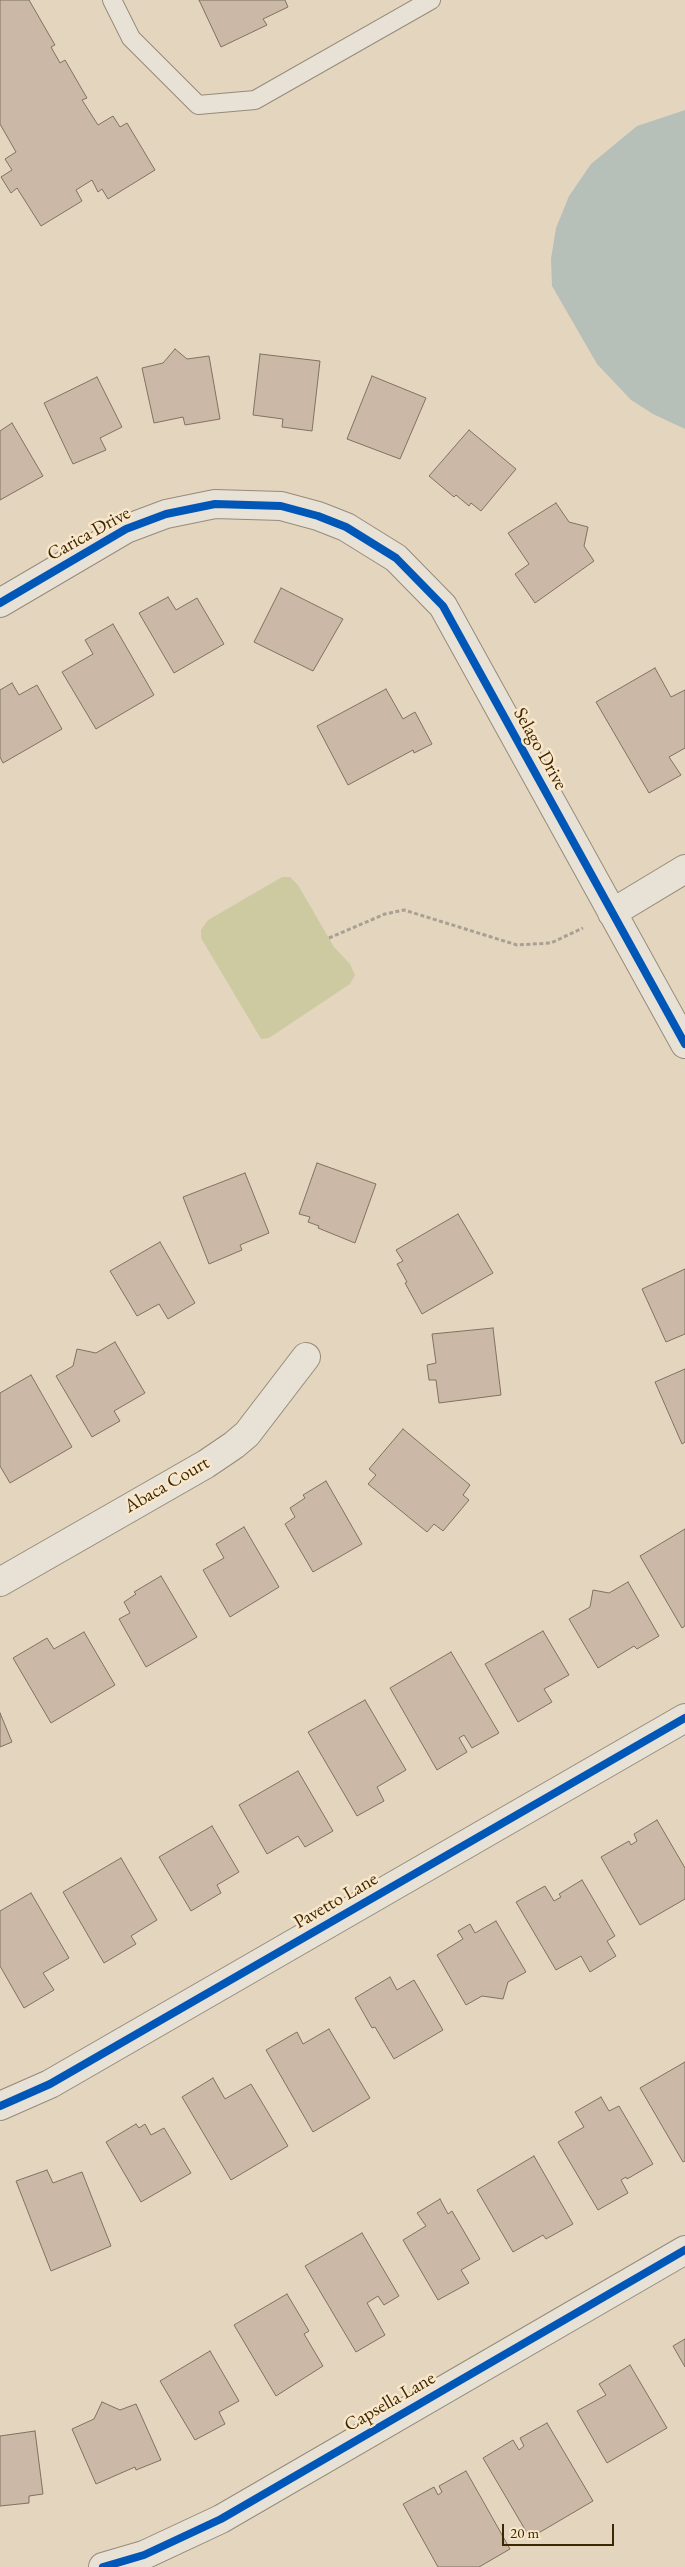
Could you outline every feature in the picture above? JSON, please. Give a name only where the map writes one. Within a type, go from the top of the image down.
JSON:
[{"type":"street","name":"Carica Drive","points":[[0,603],[126,529],[166,514],[215,504],[281,506],[318,516]]},
{"type":"street","name":"Selago Drive","points":[[318,516],[346,527],[396,558],[443,606],[685,1044]]},
{"type":"street","points":[[612,913],[685,869]]},
{"type":"street","name":"Abaca Court","points":[[0,1582],[197,1469],[234,1445],[247,1434],[306,1357]]},
{"type":"street","name":"Pavetto Lane","points":[[0,2106],[50,2084],[685,1718]]},
{"type":"street","name":"Capsella Lane","points":[[103,2567],[144,2555],[220,2519],[685,2250]]},
{"type":"lane","points":[[112,0],[131,38],[198,104],[255,100],[431,0]]},
{"type":"path","points":[[329,938],[384,914],[404,910],[517,945],[541,944],[564,938],[612,913]]},
{"type":"shaded area","points":[[685,110],[685,429],[653,414],[631,400],[597,364],[552,286],[551,259],[556,228],[569,196],[591,164],[637,126]]},
{"type":"shaded area","points":[[282,877],[290,877],[298,885],[334,947],[350,964],[355,975],[350,984],[269,1038],[261,1039],[201,938],[201,930],[208,920]]},
{"type":"building","points":[[0,0],[29,0],[55,45],[51,47],[60,63],[65,60],[87,98],[82,100],[98,125],[113,116],[120,127],[127,123],[155,170],[108,199],[102,189],[98,192],[92,180],[76,190],[82,201],[41,226],[17,188],[11,193],[1,177],[12,170],[5,159],[16,152],[0,124]]},
{"type":"building","points":[[199,0],[285,0],[288,7],[263,19],[267,25],[221,47]]},
{"type":"building","points":[[175,349],[187,359],[209,356],[220,419],[185,425],[183,417],[154,423],[142,368],[163,363]]},
{"type":"building","points":[[260,354],[320,361],[312,431],[282,427],[283,419],[253,415]]},
{"type":"building","points":[[372,376],[426,398],[400,459],[347,439]]},
{"type":"building","points":[[97,377],[122,427],[100,438],[106,450],[73,464],[44,403]]},
{"type":"building","points":[[12,423],[43,476],[0,500],[0,431]]},
{"type":"building","points":[[469,430],[516,469],[481,511],[471,503],[469,506],[456,495],[454,497],[429,476]]},
{"type":"building","points":[[556,503],[569,522],[588,527],[584,546],[594,561],[535,603],[515,574],[529,564],[508,533]]},
{"type":"building","points":[[281,588],[343,619],[313,671],[254,642]]},
{"type":"building","points":[[168,597],[176,610],[197,598],[224,644],[174,673],[139,613]]},
{"type":"building","points":[[113,624],[154,695],[96,729],[62,672],[93,654],[85,640]]},
{"type":"building","points":[[655,668],[671,697],[685,690],[685,748],[669,757],[681,775],[649,793],[596,702]]},
{"type":"building","points":[[12,683],[19,695],[37,685],[62,729],[3,763],[0,757],[0,690]]},
{"type":"building","points":[[386,689],[403,719],[415,712],[432,744],[414,753],[413,750],[348,785],[317,726]]},
{"type":"building","points":[[317,1163],[376,1184],[355,1243],[318,1228],[319,1226],[308,1222],[310,1217],[299,1214]]},
{"type":"building","points":[[245,1173],[269,1233],[240,1245],[242,1250],[209,1264],[183,1197]]},
{"type":"building","points":[[458,1214],[493,1273],[422,1314],[397,1264],[403,1261],[396,1250]]},
{"type":"building","points":[[160,1242],[195,1303],[168,1319],[159,1304],[137,1316],[110,1271]]},
{"type":"building","points":[[685,1269],[685,1334],[666,1342],[642,1289]]},
{"type":"building","points":[[493,1328],[501,1395],[439,1403],[436,1380],[429,1380],[427,1365],[436,1363],[432,1334]]},
{"type":"building","points":[[115,1342],[145,1393],[114,1411],[120,1421],[92,1437],[56,1376],[73,1366],[77,1349],[96,1353]]},
{"type":"building","points":[[685,1369],[685,1442],[682,1444],[655,1382]]},
{"type":"building","points":[[31,1375],[72,1447],[10,1483],[0,1466],[0,1393]]},
{"type":"building","points":[[403,1429],[470,1485],[463,1495],[469,1500],[443,1531],[434,1524],[427,1532],[368,1484],[376,1475],[369,1469]]},
{"type":"building","points":[[326,1481],[362,1544],[313,1572],[285,1524],[295,1517],[290,1508],[305,1498],[303,1495]]},
{"type":"building","points":[[244,1527],[279,1587],[230,1617],[203,1570],[224,1558],[216,1544]]},
{"type":"building","points":[[685,1529],[685,1626],[682,1628],[640,1556]]},
{"type":"building","points":[[161,1576],[197,1637],[146,1667],[119,1619],[130,1613],[124,1602],[136,1594],[134,1592]]},
{"type":"building","points":[[628,1582],[659,1636],[637,1649],[634,1646],[598,1668],[569,1619],[590,1607],[593,1590],[609,1593]]},
{"type":"building","points":[[543,1631],[569,1675],[544,1689],[552,1702],[518,1722],[485,1664]]},
{"type":"building","points":[[84,1632],[115,1685],[51,1723],[13,1658],[47,1638],[54,1649]]},
{"type":"building","points":[[451,1652],[499,1733],[472,1748],[464,1735],[459,1738],[467,1752],[437,1770],[390,1688]]},
{"type":"building","points":[[365,1700],[406,1770],[377,1787],[384,1801],[357,1816],[308,1732]]},
{"type":"building","points":[[0,1713],[12,1742],[0,1747]]},
{"type":"building","points":[[298,1771],[333,1831],[305,1847],[298,1836],[267,1854],[239,1805]]},
{"type":"building","points":[[657,1820],[685,1868],[685,1899],[640,1925],[601,1857],[629,1841],[631,1845],[637,1841],[634,1834]]},
{"type":"building","points":[[212,1826],[239,1872],[217,1885],[221,1893],[191,1911],[159,1857]]},
{"type":"building","points":[[121,1858],[157,1920],[131,1936],[136,1944],[104,1963],[63,1892]]},
{"type":"building","points":[[582,1880],[615,1936],[607,1941],[616,1956],[590,1972],[581,1956],[556,1970],[516,1902],[545,1886],[554,1901],[561,1897],[559,1894]]},
{"type":"building","points":[[31,1893],[69,1958],[43,1973],[54,1990],[24,2008],[0,1966],[0,1911]]},
{"type":"building","points":[[496,1921],[526,1972],[508,1982],[503,1999],[482,1996],[466,2005],[437,1955],[463,1939],[458,1931],[470,1924],[475,1933]]},
{"type":"building","points":[[390,1977],[397,1990],[414,1980],[443,2030],[394,2059],[375,2027],[372,2028],[355,1998]]},
{"type":"building","points":[[329,2029],[370,2098],[313,2132],[266,2050],[297,2032],[303,2044]]},
{"type":"building","points":[[685,2062],[685,2161],[683,2162],[640,2088]]},
{"type":"building","points":[[213,2078],[225,2099],[251,2084],[288,2146],[231,2180],[182,2097]]},
{"type":"building","points":[[601,2097],[609,2111],[619,2106],[653,2164],[627,2179],[626,2177],[621,2180],[628,2193],[598,2210],[558,2142],[584,2127],[575,2112]]},
{"type":"building","points":[[136,2124],[139,2128],[145,2124],[151,2135],[164,2128],[191,2173],[141,2202],[106,2142]]},
{"type":"building","points":[[534,2156],[573,2224],[546,2239],[543,2235],[513,2252],[477,2190]]},
{"type":"building","points":[[47,2170],[53,2183],[82,2172],[111,2246],[51,2271],[16,2181]]},
{"type":"building","points":[[440,2199],[448,2214],[452,2211],[480,2259],[461,2270],[469,2283],[438,2300],[403,2240],[426,2226],[417,2213]]},
{"type":"building","points":[[362,2233],[399,2296],[384,2305],[378,2296],[367,2303],[385,2335],[356,2352],[305,2266]]},
{"type":"building","points":[[287,2294],[309,2331],[304,2334],[323,2366],[276,2396],[234,2325]]},
{"type":"building","points":[[685,2339],[685,2367],[673,2346]]},
{"type":"building","points":[[210,2351],[239,2401],[219,2412],[225,2424],[195,2440],[160,2381]]},
{"type":"building","points":[[630,2365],[667,2428],[607,2463],[577,2411],[606,2395],[599,2384]]},
{"type":"building","points":[[102,2402],[120,2410],[136,2404],[161,2460],[136,2470],[135,2467],[96,2484],[72,2429],[94,2419]]},
{"type":"building","points":[[547,2423],[593,2501],[530,2538],[483,2458],[513,2440],[519,2450],[524,2446],[520,2438]]},
{"type":"building","points":[[35,2431],[43,2494],[29,2496],[29,2503],[0,2506],[0,2436]]},
{"type":"building","points":[[466,2471],[510,2549],[479,2567],[438,2567],[403,2504],[434,2487],[438,2495],[442,2492],[439,2486]]},
{"type":"cycle path","points":[[0,603],[126,529],[166,514],[215,504],[281,506],[318,516],[346,527],[396,558],[443,606],[685,1044]]},
{"type":"cycle path","points":[[0,2106],[50,2084],[685,1718]]},
{"type":"cycle path","points":[[103,2567],[144,2555],[221,2519],[685,2250]]}]
